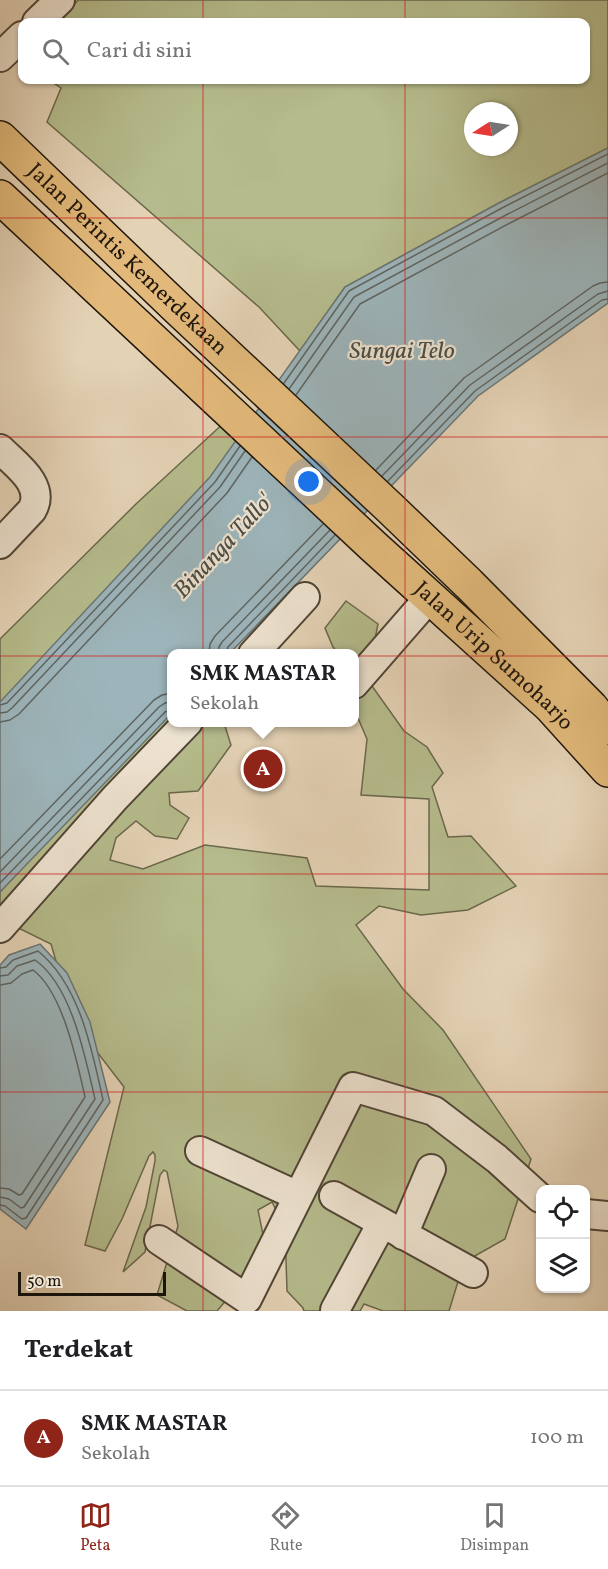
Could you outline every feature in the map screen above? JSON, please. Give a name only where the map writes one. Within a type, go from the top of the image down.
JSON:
[{"type":"highway","name":"Jalan Perintis Kemerdekaan","points":[[0,138],[390,508]]},
{"type":"highway","name":"Jalan Perintis Kemerdekaan","points":[[0,198],[373,546]]},
{"type":"highway","name":"Jalan Urip Sumoharjo","points":[[390,508],[591,707],[608,728]]},
{"type":"highway","name":"Jalan Urip Sumoharjo","points":[[373,546],[550,706],[608,770]]},
{"type":"street","points":[[0,449],[34,485],[35,497],[32,510],[0,544]]},
{"type":"street","points":[[258,649],[305,597]]},
{"type":"street","points":[[359,678],[429,598]]},
{"type":"street","points":[[0,928],[115,798],[184,727]]},
{"type":"street","points":[[159,1240],[247,1299],[353,1087],[434,1111],[497,1159],[536,1194]]},
{"type":"street","points":[[200,1151],[298,1196]]},
{"type":"street","points":[[328,1307],[393,1229],[431,1169]]},
{"type":"street","points":[[333,1196],[473,1273]]},
{"type":"street","points":[[590,1214],[608,1216]]},
{"type":"green space","points":[[78,0],[608,0],[608,148],[499,203],[345,287],[300,351],[259,307],[47,122],[61,88],[55,84],[590,84],[590,18],[63,18]]},
{"type":"green space","points":[[227,420],[250,449],[0,739],[0,639],[137,503]]},
{"type":"green space","points":[[346,601],[378,624],[367,679],[404,731],[427,747],[443,773],[432,787],[448,837],[471,836],[516,886],[468,910],[421,915],[379,906],[356,925],[403,989],[443,1030],[531,1159],[505,1239],[464,1262],[449,1311],[383,1311],[364,1304],[360,1311],[304,1311],[287,1291],[285,1228],[272,1202],[258,1210],[271,1274],[228,1298],[217,1311],[187,1311],[157,1295],[178,1226],[167,1172],[164,1170],[160,1175],[145,1252],[123,1272],[146,1207],[155,1161],[153,1152],[149,1156],[122,1219],[105,1251],[85,1245],[124,1087],[74,1022],[51,944],[0,919],[0,892],[167,689],[167,727],[225,727],[231,745],[198,791],[169,793],[170,805],[189,818],[177,839],[155,836],[136,821],[116,838],[110,860],[143,869],[205,845],[307,858],[316,886],[429,890],[429,799],[361,795],[367,739],[359,720],[359,649],[335,649],[325,628]]},
{"type":"water","name":"Sungai Telo","points":[[608,148],[608,303],[478,396],[234,649],[167,649],[167,718],[0,892],[0,702],[210,477],[345,287],[499,203]]},
{"type":"water","points":[[40,944],[67,973],[90,1022],[110,1102],[26,1229],[0,1209],[0,965],[9,955]]},
{"type":"place","name":"SMK MASTAR","points":[[263,769]]},
{"type":"water label","name":"Binanga Tallo'","points":[[224,547]]}]
